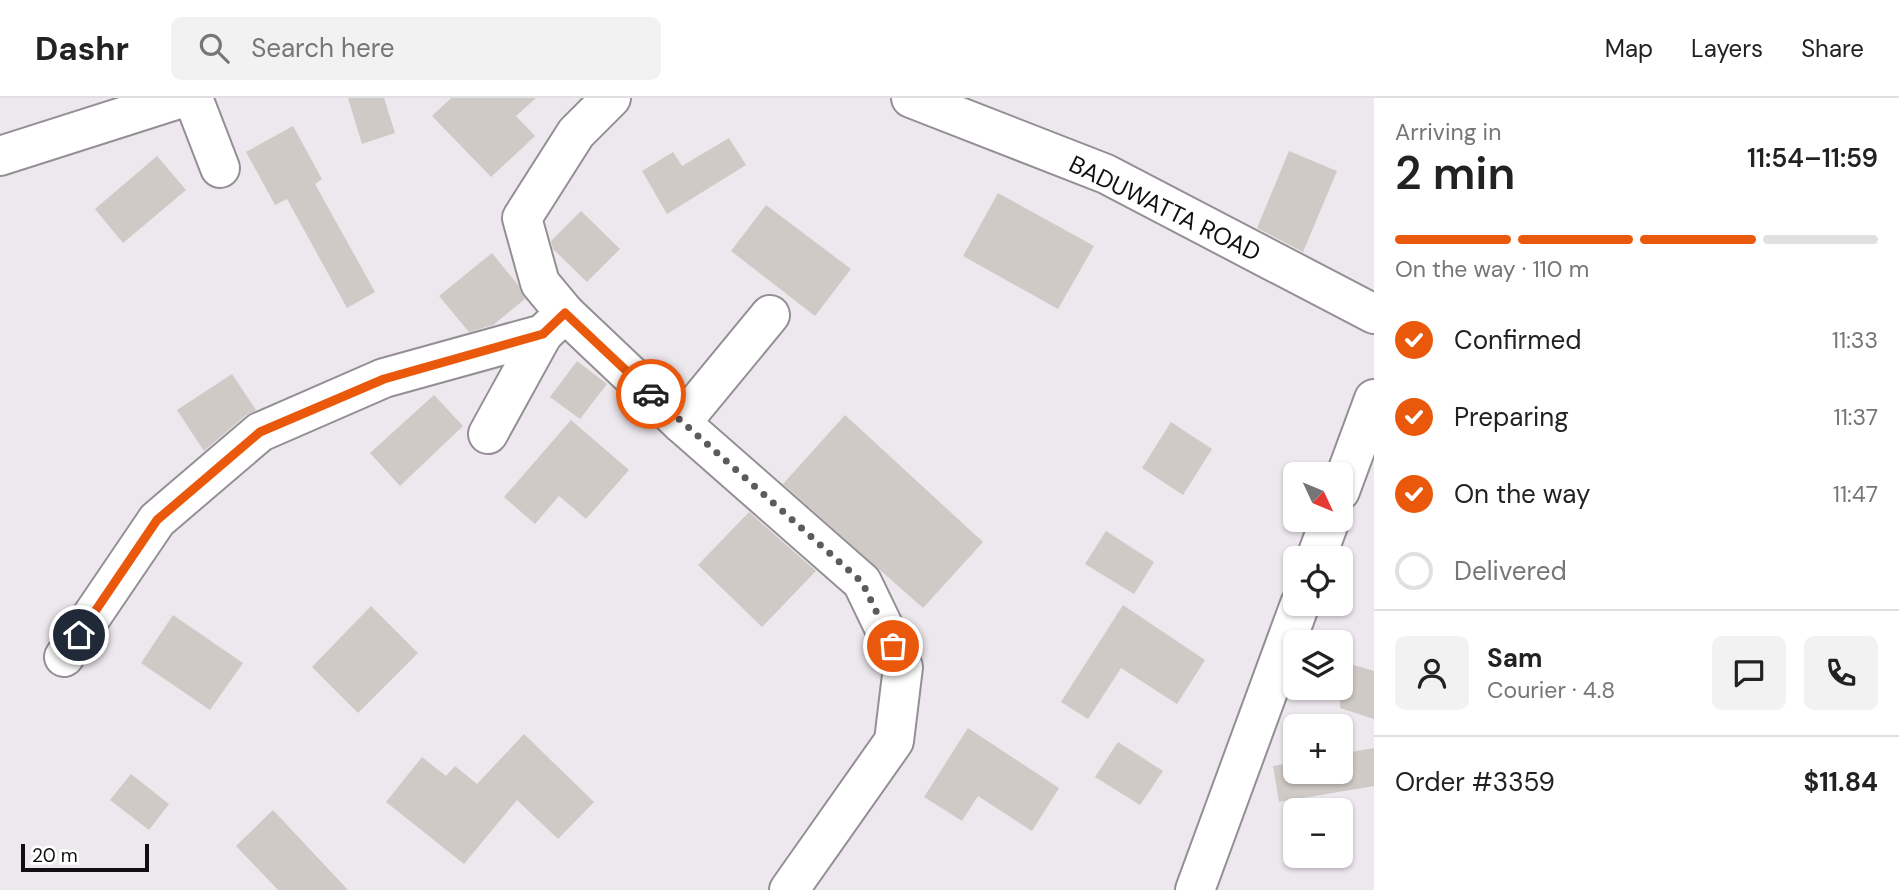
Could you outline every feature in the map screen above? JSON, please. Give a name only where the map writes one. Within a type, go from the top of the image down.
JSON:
[{"type":"street","points":[[0,156],[182,98]]},
{"type":"street","points":[[193,98],[220,168]]},
{"type":"street","points":[[611,98],[576,133],[522,218],[554,323],[681,423],[862,582],[903,667],[894,741],[789,890]]},
{"type":"street","name":"BADUWATTA ROAD","points":[[911,98],[1106,174],[1374,314]]},
{"type":"street","points":[[681,423],[770,315]]},
{"type":"street","points":[[488,434],[554,323]]},
{"type":"street","points":[[64,657],[157,520],[260,432],[384,379],[554,323]]},
{"type":"street","points":[[1351,462],[1374,399]]},
{"type":"street","points":[[1195,890],[1296,616]]},
{"type":"building","points":[[348,98],[384,98],[395,133],[362,144]]},
{"type":"building","points":[[451,98],[536,98],[516,116],[535,136],[491,177],[432,116]]},
{"type":"building","points":[[293,126],[322,179],[315,184],[375,292],[347,308],[287,199],[275,205],[246,152]]},
{"type":"building","points":[[729,138],[746,165],[667,214],[642,171],[673,152],[682,166]]},
{"type":"building","points":[[1289,151],[1337,171],[1303,252],[1257,228]]},
{"type":"building","points":[[157,156],[186,190],[123,243],[95,209]]},
{"type":"building","points":[[998,193],[1094,246],[1058,309],[963,256]]},
{"type":"building","points":[[766,205],[851,269],[815,316],[731,251]]},
{"type":"building","points":[[581,211],[620,249],[587,282],[553,249],[551,241]]},
{"type":"building","points":[[492,253],[518,285],[525,299],[493,325],[469,332],[439,296]]},
{"type":"building","points":[[577,361],[607,384],[580,419],[550,397]]},
{"type":"building","points":[[232,374],[256,410],[246,415],[204,451],[177,410]]},
{"type":"building","points":[[434,395],[463,426],[400,486],[370,453]]},
{"type":"building","points":[[845,415],[983,542],[923,608],[783,484]]},
{"type":"building","points":[[571,420],[629,470],[586,519],[559,496],[535,524],[504,497]]},
{"type":"building","points":[[1171,422],[1212,449],[1183,495],[1142,468]]},
{"type":"building","points":[[749,512],[816,571],[762,627],[698,565]]},
{"type":"building","points":[[1106,531],[1154,562],[1134,594],[1085,564]]},
{"type":"building","points":[[1123,605],[1205,660],[1177,704],[1121,668],[1088,719],[1061,702]]},
{"type":"building","points":[[371,606],[418,653],[358,713],[312,667]]},
{"type":"building","points":[[173,615],[243,663],[210,710],[141,663]]},
{"type":"building","points":[[1353,665],[1374,671],[1374,719],[1340,708],[1340,700],[1353,700]]},
{"type":"building","points":[[968,728],[1059,788],[1032,831],[978,796],[962,821],[924,797]]},
{"type":"building","points":[[524,734],[594,802],[558,839],[517,800],[464,864],[386,802],[422,757],[446,776],[455,766],[477,784]]},
{"type":"building","points":[[1118,742],[1163,771],[1140,805],[1095,777]]},
{"type":"building","points":[[1374,748],[1374,786],[1303,798],[1283,798],[1283,801],[1279,802],[1273,766],[1283,764],[1283,784],[1353,784],[1353,752]]},
{"type":"building","points":[[131,774],[169,804],[149,830],[110,800]]},
{"type":"building","points":[[273,810],[348,890],[278,890],[236,846]]},
{"type":"way so far","points":[[651,394],[862,582],[893,646]]},
{"type":"route","points":[[79,635],[157,520],[260,432],[384,379],[543,334],[565,313],[651,394]]}]
